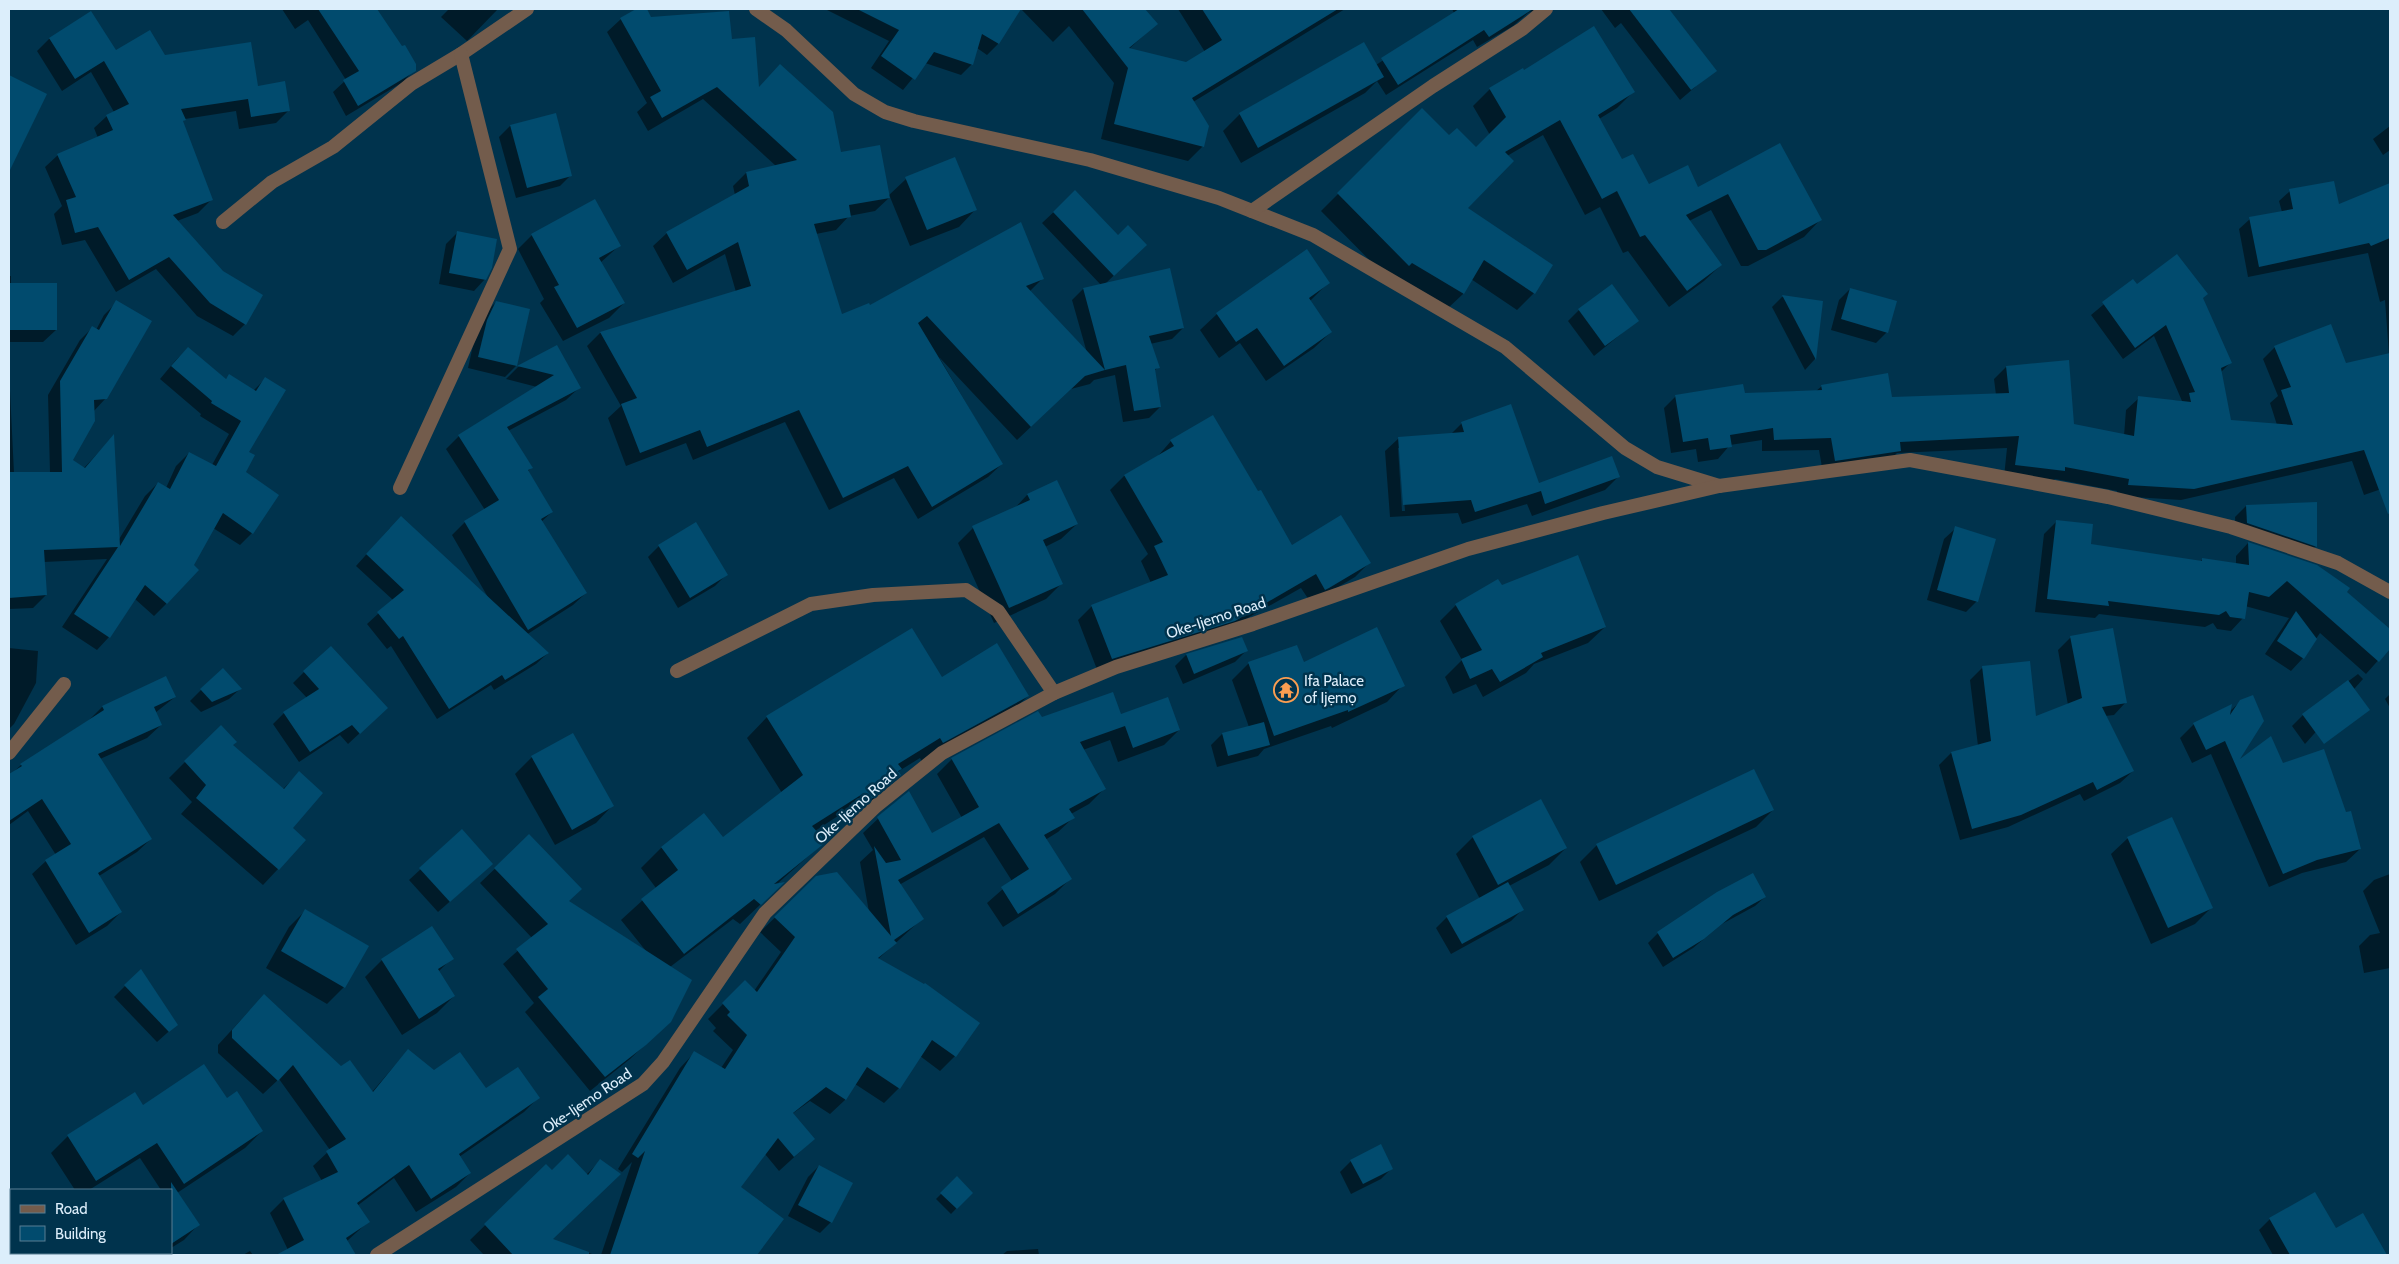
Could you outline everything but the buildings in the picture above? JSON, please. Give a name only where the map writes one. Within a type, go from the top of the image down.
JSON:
[{"type":"street","points":[[223,222],[272,182],[333,147],[411,84],[527,9]]},
{"type":"street","points":[[756,9],[786,30],[854,94],[885,112],[914,121],[1090,160],[1219,198],[1313,235],[1505,346],[1625,448],[1657,467],[1719,486]]},
{"type":"street","points":[[1252,211],[1433,86],[1522,29],[1546,9]]},
{"type":"street","points":[[400,488],[510,249],[460,54]]},
{"type":"street","name":"Oke-Ijemo Road","points":[[377,1255],[642,1084],[663,1062],[765,913],[870,813],[942,754],[1054,693],[1116,667],[1253,624],[1468,549],[1603,513],[1719,486],[1910,460],[2108,498],[2230,527],[2338,563],[2390,592]]},
{"type":"street","points":[[677,671],[811,604],[873,595],[966,590],[998,611],[1054,693]]},
{"type":"street","points":[[9,753],[64,684]]},
{"type":"place","name":"Ifa Palace of Ijẹmọ","points":[[1286,690]]}]
